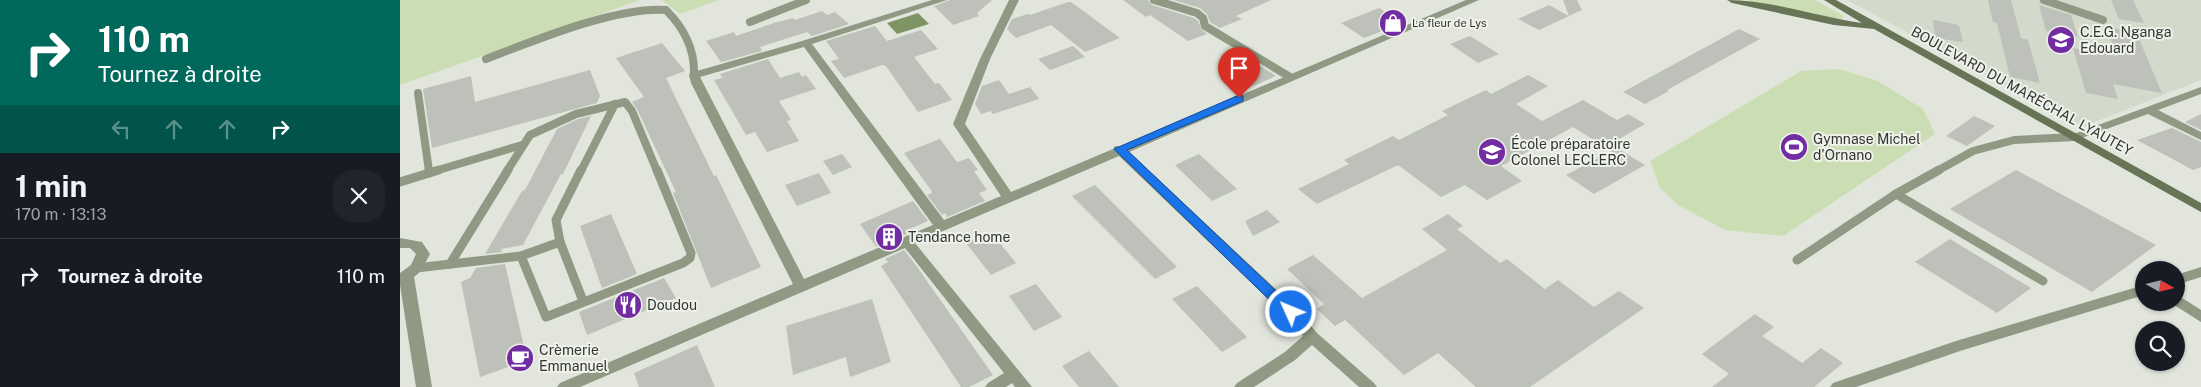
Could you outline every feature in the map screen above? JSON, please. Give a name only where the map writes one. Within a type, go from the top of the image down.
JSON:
[{"type":"main road","points":[[1732,0],[1834,22],[1878,28]]},
{"type":"main road","name":"BOULEVARD DU MARÉCHAL LYAUTEY","points":[[1829,0],[2201,208]]},
{"type":"street","points":[[801,287],[696,83],[694,75],[806,43],[942,0]]},
{"type":"street","points":[[1008,197],[959,124],[985,59],[1014,0]]},
{"type":"street","points":[[565,387],[907,242],[1120,149],[1474,0]]},
{"type":"street","points":[[806,43],[941,226]]},
{"type":"street","points":[[2075,137],[2201,90]]},
{"type":"street","points":[[2147,109],[2201,137]]},
{"type":"street","points":[[1120,149],[1291,312],[1312,337],[1369,387]]},
{"type":"street","points":[[907,242],[1019,381],[993,387]]},
{"type":"street","points":[[400,243],[418,245],[422,249],[423,254],[408,275],[424,387]]},
{"type":"street","points":[[2185,277],[2201,272]]},
{"type":"street","points":[[1838,387],[1956,347],[2135,293]]},
{"type":"street","points":[[2185,305],[2201,317]]},
{"type":"street","points":[[1242,387],[1290,356],[1312,337]]},
{"type":"lane","points":[[750,22],[806,0]]},
{"type":"lane","points":[[1154,0],[1198,13],[1203,18],[1206,26],[1290,77]]},
{"type":"lane","points":[[2044,0],[2104,20]]},
{"type":"lane","points":[[486,59],[620,11],[645,6],[667,10],[685,36],[694,54],[694,75]]},
{"type":"lane","points":[[418,93],[429,173]]},
{"type":"lane","points":[[450,264],[522,145],[530,135],[550,123],[625,102],[632,111],[691,253],[690,258],[684,264],[583,301],[550,316],[544,315],[521,256]]},
{"type":"lane","points":[[583,301],[560,242],[556,220],[614,104]]},
{"type":"lane","points":[[1797,260],[1896,194],[1973,151],[2014,140],[2075,137]]},
{"type":"lane","points":[[400,182],[522,145]]},
{"type":"lane","points":[[1896,194],[2043,281]]},
{"type":"lane","points":[[408,275],[450,264],[521,256],[560,242]]},
{"type":"shaded area","points":[[400,0],[640,0],[400,85]]},
{"type":"shaded area","points":[[662,0],[719,0],[680,14]]},
{"type":"shaded area","points":[[1745,0],[1815,0],[1844,16],[1840,20]]},
{"type":"shaded area","name":"C.E.G. Nganga Edouard","points":[[1847,0],[2201,0],[2201,80],[2082,127]]},
{"type":"shaded area","points":[[918,13],[929,24],[897,34],[887,23]]},
{"type":"shaded area","name":"Gymnase Michel d'Ornano","points":[[1839,69],[1878,81],[1923,109],[1935,134],[1783,236],[1725,230],[1678,205],[1660,188],[1650,161],[1801,71]]},
{"type":"building","points":[[950,0],[992,0],[977,13],[979,16],[953,25],[934,6]]},
{"type":"building","points":[[1123,0],[1148,0],[1152,5],[1194,18],[1207,34],[1188,41],[1150,15],[1146,17]]},
{"type":"building","points":[[1173,0],[1271,0],[1236,16],[1242,19],[1220,28],[1210,22],[1207,14],[1200,8]]},
{"type":"building","points":[[1563,0],[1577,0],[1582,10],[1539,30],[1518,19],[1549,5],[1569,16]]},
{"type":"building","points":[[1988,0],[2011,0],[2021,38],[2028,40],[2040,83],[2010,77],[1997,23],[1993,22]]},
{"type":"building","points":[[2111,0],[2133,0],[2144,23],[2119,19]]},
{"type":"building","points":[[1071,2],[1120,38],[1085,52],[1051,25],[1016,38],[1007,29],[1012,19]]},
{"type":"building","points":[[2039,5],[2071,15],[2078,37],[2046,31]]},
{"type":"building","points":[[1379,8],[1403,23],[1364,38],[1341,23]]},
{"type":"building","points":[[822,11],[827,15],[835,12],[849,24],[812,36],[807,32],[760,47],[762,51],[721,62],[706,41],[734,32],[736,36],[774,23],[793,18],[795,20]]},
{"type":"building","points":[[1933,20],[1959,25],[1963,42],[1935,38]]},
{"type":"building","points":[[875,26],[887,41],[921,30],[938,49],[914,57],[935,84],[939,83],[952,100],[918,112],[886,66],[882,65],[844,78],[831,61],[839,59],[826,41]]},
{"type":"building","points":[[2106,27],[2136,32],[2162,93],[2113,84],[2118,99],[2086,93],[2073,48],[2117,56]]},
{"type":"building","points":[[1739,29],[1760,39],[1645,104],[1623,92]]},
{"type":"building","points":[[1470,36],[1499,54],[1478,63],[1450,44]]},
{"type":"building","points":[[662,43],[685,71],[666,78],[761,267],[711,288],[673,193],[676,192],[632,102],[644,97],[616,58]]},
{"type":"building","points":[[1073,46],[1085,57],[1050,70],[1038,59]]},
{"type":"building","points":[[768,59],[780,78],[799,72],[802,77],[806,75],[816,89],[779,101],[791,120],[787,121],[799,141],[767,152],[755,132],[746,135],[714,80],[722,78],[720,74]]},
{"type":"building","points":[[1256,63],[1276,76],[1243,91],[1224,77]]},
{"type":"building","points":[[590,70],[600,96],[597,103],[432,148],[423,89],[471,76],[475,102]]},
{"type":"building","points":[[1528,75],[1548,86],[1516,104],[1542,121],[1583,100],[1617,120],[1628,114],[1645,124],[1605,147],[1573,127],[1501,166],[1522,181],[1487,200],[1465,185],[1441,197],[1398,165],[1317,204],[1298,189],[1349,164],[1344,160],[1393,136],[1399,140],[1448,115],[1442,111],[1486,90],[1491,94]]},
{"type":"building","points":[[999,80],[1009,94],[1030,87],[1039,99],[993,114],[991,111],[981,114],[975,104],[982,86]]},
{"type":"building","points":[[2201,114],[2201,130],[2185,122]]},
{"type":"building","points":[[591,116],[563,174],[561,174],[523,245],[501,249],[502,252],[485,254],[522,191],[525,190],[557,129],[578,119]]},
{"type":"building","points":[[1974,116],[1995,126],[1967,146],[1946,136]]},
{"type":"building","points":[[2172,128],[2201,142],[2201,167],[2193,170],[2137,140]]},
{"type":"building","points":[[940,139],[957,162],[969,158],[978,170],[974,171],[987,190],[979,193],[985,201],[947,217],[945,213],[942,215],[927,195],[932,193],[931,190],[904,153]]},
{"type":"building","points":[[1617,148],[1645,165],[1594,194],[1566,175]]},
{"type":"building","points":[[842,154],[852,167],[833,175],[823,161]]},
{"type":"building","points":[[1199,154],[1237,189],[1212,201],[1175,165]]},
{"type":"building","points":[[2016,170],[2156,245],[2092,292],[1950,209]]},
{"type":"building","points":[[819,173],[831,193],[797,206],[785,185]]},
{"type":"building","points":[[1095,185],[1177,267],[1155,279],[1072,196]]},
{"type":"building","points":[[913,201],[928,221],[905,231],[907,234],[876,247],[860,224]]},
{"type":"building","points":[[1267,210],[1280,222],[1253,236],[1245,221]]},
{"type":"building","points":[[611,214],[637,274],[602,288],[580,226]]},
{"type":"building","points":[[1448,214],[1463,226],[1457,229],[1500,263],[1507,259],[1545,289],[1558,280],[1594,307],[1619,291],[1644,308],[1530,387],[1476,387],[1438,353],[1404,375],[1345,320],[1335,326],[1317,309],[1324,304],[1287,269],[1313,255],[1362,298],[1447,250],[1422,229]]},
{"type":"building","points":[[991,232],[1016,263],[991,275],[966,243]]},
{"type":"building","points":[[1950,239],[2031,288],[1997,313],[1915,262]]},
{"type":"building","points":[[904,250],[993,375],[969,387],[961,387],[881,266],[888,262],[885,259]]},
{"type":"building","points":[[505,264],[527,360],[480,377],[461,282],[470,278],[476,268]]},
{"type":"building","name":"Doudou","points":[[664,278],[676,298],[587,335],[579,312]]},
{"type":"building","points":[[1036,284],[1062,317],[1034,331],[1009,296]]},
{"type":"building","points":[[1197,286],[1247,337],[1222,352],[1172,299]]},
{"type":"building","points":[[872,299],[891,362],[850,377],[846,357],[793,375],[786,326]]},
{"type":"building","points":[[1755,314],[1774,327],[1762,336],[1802,363],[1821,348],[1843,363],[1814,387],[1712,387],[1729,374],[1702,354]]},
{"type":"building","points":[[697,345],[715,387],[639,387],[634,373]]},
{"type":"building","points":[[1089,351],[1119,387],[1079,387],[1062,366]]},
{"type":"place","name":"La fleur de Lys","points":[[1393,23]]},
{"type":"place","name":"C.E.G. Nganga Edouard","points":[[2061,40]]},
{"type":"place","name":"Gymnase Michel d'Ornano","points":[[1794,147]]},
{"type":"place","name":"École préparatoire Colonel LECLERC","points":[[1492,152]]},
{"type":"place","name":"Tendance home","points":[[889,237]]},
{"type":"place","name":"Doudou","points":[[628,305]]},
{"type":"place","name":"Crèmerie Emmanuel","points":[[520,358]]},
{"type":"route","points":[[1239,98],[1120,149],[1291,312]]}]
